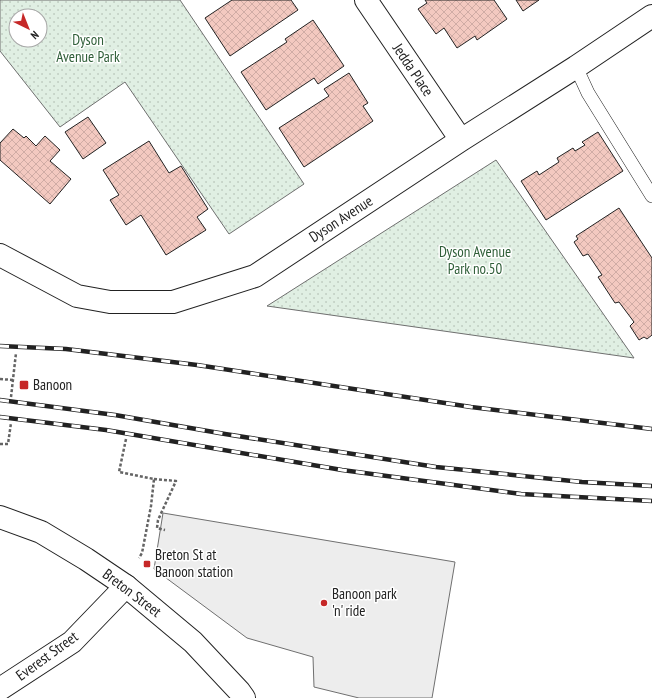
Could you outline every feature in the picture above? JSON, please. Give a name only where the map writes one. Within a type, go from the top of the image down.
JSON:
[{"type":"street","name":"Jedda Place","points":[[366,0],[461,140]]},
{"type":"street","name":"Dyson Avenue","points":[[0,256],[77,296],[110,302],[173,302],[255,276],[652,16]]},
{"type":"street","name":"Breton Street","points":[[0,517],[41,532],[86,559],[126,586],[193,642],[240,691],[244,698]]},
{"type":"street","name":"Everest Street","points":[[0,689],[72,642],[126,586]]},
{"type":"lane","points":[[576,67],[588,93],[652,196]]},
{"type":"path","points":[[11,397],[16,354]]},
{"type":"path","points":[[0,379],[13,380]]},
{"type":"path","points":[[0,444],[8,444],[11,423]]},
{"type":"path","points":[[126,439],[119,472],[154,480],[176,482],[158,520],[157,528],[165,530]]},
{"type":"path","points":[[140,558],[151,506],[154,480]]},
{"type":"green space","name":"Dyson Avenue Park","points":[[0,0],[180,0],[304,184],[229,234],[125,82],[60,127],[0,51]]},
{"type":"green space","name":"Dyson Avenue Park no.50","points":[[496,160],[634,358],[267,306]]},
{"type":"shaded area","name":"Banoon park 'n' ride","points":[[163,513],[455,562],[432,698],[359,698],[314,687],[313,657],[247,638],[154,569]]},
{"type":"building","points":[[232,0],[291,0],[298,10],[230,56],[205,18]]},
{"type":"building","points":[[425,0],[494,0],[507,19],[477,40],[475,36],[457,48],[444,28],[436,34],[418,9],[427,3]]},
{"type":"building","points":[[516,0],[539,0],[523,11]]},
{"type":"building","points":[[313,20],[344,66],[318,84],[314,78],[266,110],[241,72],[287,42],[285,39]]},
{"type":"building","points":[[349,73],[368,103],[363,106],[373,121],[304,167],[279,128],[329,96],[324,89]]},
{"type":"building","points":[[88,117],[106,143],[83,159],[65,132]]},
{"type":"building","points":[[13,129],[24,138],[26,136],[36,146],[45,136],[60,150],[50,161],[71,179],[50,204],[0,160],[0,143]]},
{"type":"building","points":[[598,132],[623,171],[546,220],[521,181],[537,171],[539,175],[559,162],[557,158],[573,148],[575,151],[585,145],[582,142]]},
{"type":"building","points":[[149,141],[169,173],[181,166],[208,209],[197,217],[206,230],[166,255],[141,215],[126,225],[110,200],[119,195],[103,170]]},
{"type":"building","points":[[619,208],[652,258],[652,335],[647,339],[644,337],[639,340],[630,326],[634,322],[619,302],[615,303],[598,277],[602,275],[588,254],[583,256],[574,242],[578,239],[576,236]]},
{"type":"railway","points":[[0,346],[66,349],[197,365],[471,407],[652,429]]},
{"type":"railway","points":[[0,400],[115,415],[436,467],[582,482],[652,486]]},
{"type":"railway","points":[[0,417],[106,430],[342,470],[521,494],[652,501]]},
{"type":"place","name":"Banoon","points":[[24,385]]},
{"type":"place","name":"Breton St at Banoon station","points":[[147,564]]},
{"type":"place","name":"Banoon park 'n' ride","points":[[324,603]]}]
